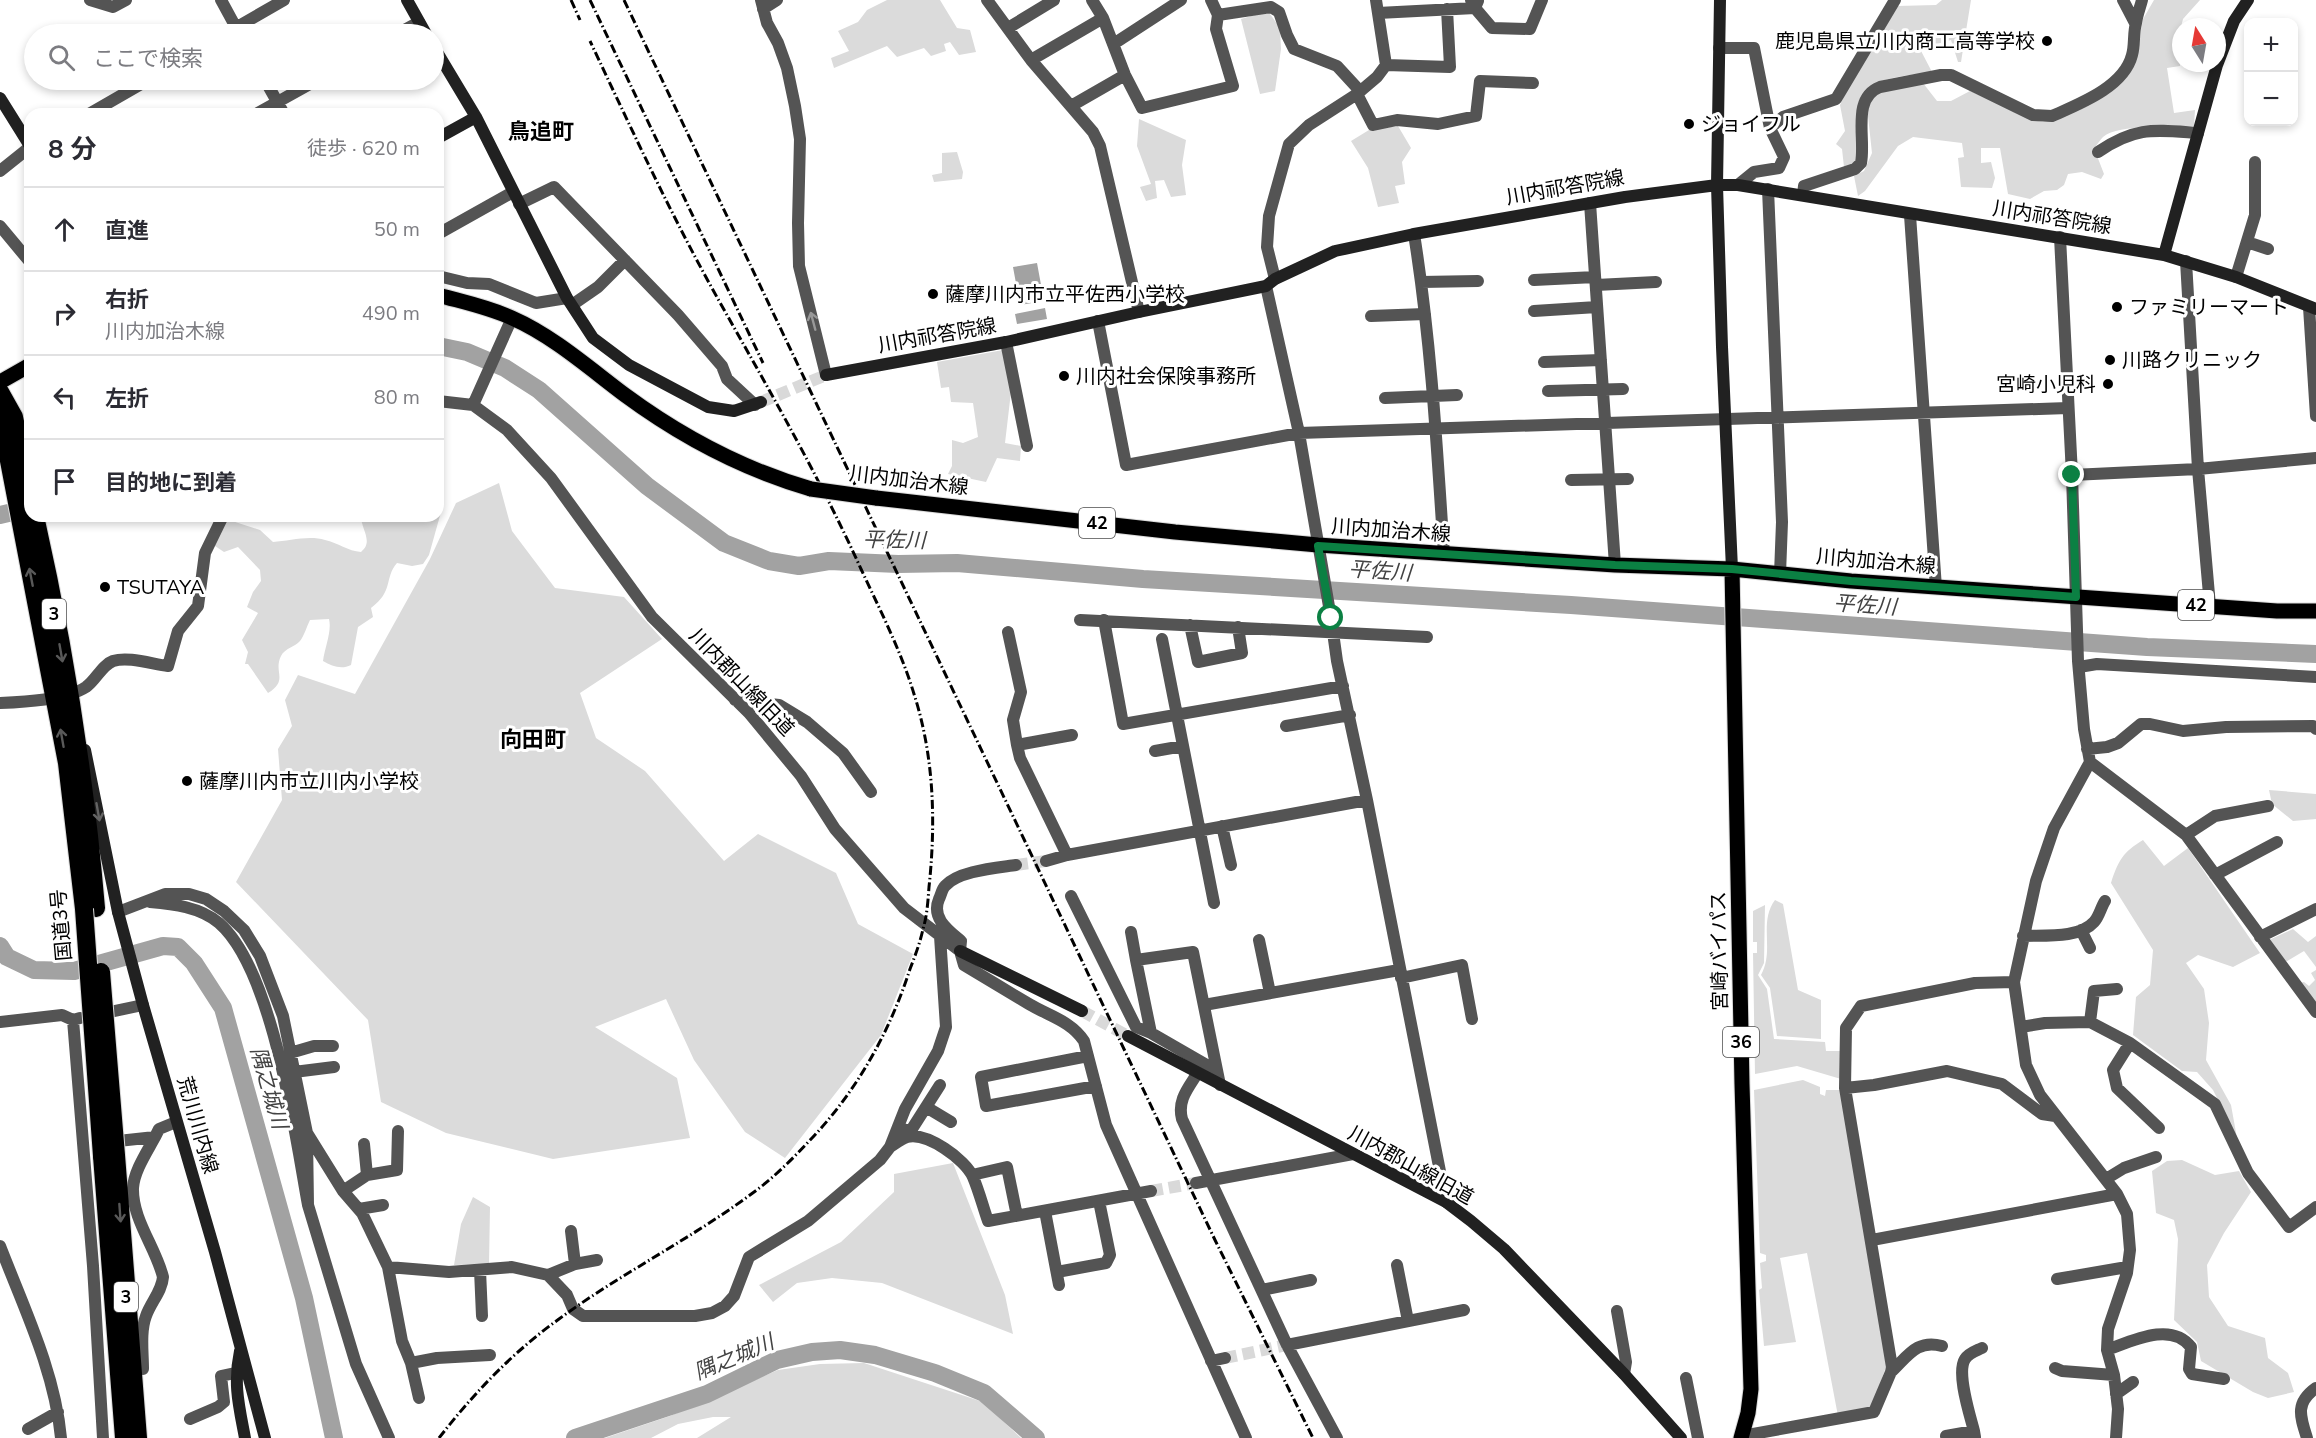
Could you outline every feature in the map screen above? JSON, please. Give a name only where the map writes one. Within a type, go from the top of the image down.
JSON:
[{"type":"highway","name":"国道3号","points":[[0,392],[14,417],[23,485],[24,545],[62,695]]},
{"type":"highway","name":"国道3号","points":[[0,414],[23,485]]},
{"type":"highway","name":"国道3号","points":[[37,525],[83,842],[109,1156],[138,1438]]},
{"type":"highway","name":"国道3号","points":[[109,1156],[124,1438]]},
{"type":"main road","points":[[407,0],[419,22]]},
{"type":"main road","points":[[1720,0],[1717,185],[1732,569]]},
{"type":"main road","points":[[2164,255],[2217,65],[2234,21],[2248,0]]},
{"type":"main road","points":[[444,64],[476,117],[569,301],[593,338],[629,365],[697,403],[722,411],[734,411],[758,403]]},
{"type":"main road","points":[[0,98],[24,137]]},
{"type":"main road","points":[[444,135],[476,117]]},
{"type":"main road","name":"川内祁答院線","points":[[826,375],[1006,342],[1270,283],[1335,251],[1414,234],[1673,189],[1717,185],[1768,189],[1910,215],[2164,255],[2236,277],[2312,308]]},
{"type":"main road","name":"川内加治木線","points":[[444,297],[512,318],[580,360],[625,395],[710,450],[754,471],[811,489],[1164,531],[1318,546],[1615,565],[1732,569],[2076,603],[2316,611]]},
{"type":"main road","points":[[0,381],[24,368]]},
{"type":"main road","name":"宮崎バイパス","points":[[1732,569],[1747,1286],[1751,1359],[1748,1413],[1742,1437]]},
{"type":"main road","name":"荒川川内線","points":[[62,695],[90,767],[119,917],[141,1001],[215,1252],[265,1438]]},
{"type":"main road","points":[[83,842],[108,861]]},
{"type":"main road","name":"川内郡山線旧道","points":[[960,951],[1082,1011]]},
{"type":"main road","name":"川内郡山線旧道","points":[[1128,1036],[1201,1068],[1220,1085],[1446,1202],[1504,1249],[1624,1374],[1681,1438]]},
{"type":"main road","points":[[240,1350],[235,1373],[245,1438]]},
{"type":"street","points":[[90,0],[113,8],[126,0]]},
{"type":"street","points":[[221,0],[231,24]]},
{"type":"street","points":[[246,24],[284,0]]},
{"type":"street","points":[[777,0],[762,4],[787,68],[800,139],[799,266],[826,375]]},
{"type":"street","points":[[987,0],[1031,60],[1093,132],[1100,146],[1139,312]]},
{"type":"street","points":[[1008,28],[1054,0]]},
{"type":"street","points":[[1092,0],[1115,43],[1125,75],[1142,108],[1233,86],[1216,29],[1218,15],[1211,0]]},
{"type":"street","points":[[1115,43],[1181,0]]},
{"type":"street","points":[[1376,0],[1386,65],[1377,77],[1309,124],[1290,144],[1269,216],[1267,247],[1270,283],[1299,433],[1337,661],[1350,715],[1446,1202]]},
{"type":"street","points":[[1378,13],[1447,9],[1474,3],[1492,28],[1530,29],[1542,0]]},
{"type":"street","points":[[1770,128],[1783,117],[1836,99],[1895,0]]},
{"type":"street","points":[[2123,0],[2135,23]]},
{"type":"street","points":[[1803,195],[1804,186],[1855,169],[1861,163],[1862,107],[1866,96],[1872,90],[1941,75],[1951,75],[2033,115],[2052,116],[2112,85],[2132,55],[2135,23],[2142,0]]},
{"type":"street","points":[[1218,15],[1271,7],[1279,12],[1294,49],[1337,66],[1358,92],[1373,124],[1397,120],[1438,124],[1476,116],[1480,81],[1533,83]]},
{"type":"street","points":[[1386,65],[1450,67],[1447,9]]},
{"type":"street","points":[[1031,60],[1103,18]]},
{"type":"street","points":[[415,24],[419,22]]},
{"type":"street","points":[[1719,48],[1754,48],[1770,128],[1784,157],[1779,168],[1754,172],[1738,185]]},
{"type":"street","points":[[1071,106],[1125,75]]},
{"type":"street","points":[[103,108],[132,90]]},
{"type":"street","points":[[270,90],[280,108]]},
{"type":"street","points":[[266,108],[299,90]]},
{"type":"street","points":[[2098,152],[2117,139],[2151,129],[2198,133]]},
{"type":"street","points":[[0,171],[24,152]]},
{"type":"street","points":[[2236,277],[2254,215],[2254,162]]},
{"type":"street","points":[[519,204],[554,187],[678,315],[722,366],[727,379],[758,403]]},
{"type":"street","points":[[1768,189],[1782,522],[1780,573]]},
{"type":"street","points":[[444,231],[513,192]]},
{"type":"street","points":[[1590,203],[1615,565]]},
{"type":"street","points":[[1910,215],[1936,588]]},
{"type":"street","points":[[0,226],[24,255]]},
{"type":"street","points":[[1414,234],[1425,314],[1436,428],[1444,555]]},
{"type":"street","points":[[2060,237],[2079,664],[2090,762],[2186,835],[2316,1012]]},
{"type":"street","points":[[2247,242],[2268,249]]},
{"type":"street","points":[[444,277],[489,285],[536,303],[569,301],[598,287],[625,261]]},
{"type":"street","points":[[2186,261],[2198,469],[2210,606]]},
{"type":"street","points":[[1534,280],[1656,282]]},
{"type":"street","points":[[1421,282],[1478,281]]},
{"type":"street","points":[[1534,311],[1597,307]]},
{"type":"street","points":[[2312,308],[2316,416]]},
{"type":"street","points":[[1371,316],[1425,314]]},
{"type":"street","points":[[444,403],[473,405],[512,318]]},
{"type":"street","points":[[1098,321],[1126,465],[1299,433],[2068,408]]},
{"type":"street","points":[[1006,342],[1027,446]]},
{"type":"street","points":[[1544,363],[1601,360]]},
{"type":"street","points":[[1548,391],[1623,388]]},
{"type":"street","points":[[1385,398],[1457,395]]},
{"type":"street","name":"川内郡山線旧道","points":[[473,405],[507,430],[551,478],[652,617],[735,700],[788,759],[835,829],[904,908],[960,951]]},
{"type":"street","points":[[2072,475],[2198,469],[2316,458]]},
{"type":"street","points":[[1571,480],[1628,478]]},
{"type":"street","points":[[0,703],[62,695],[86,687],[112,661],[122,660],[168,666],[178,631],[198,606],[205,553],[220,522]]},
{"type":"street","points":[[1080,620],[1427,637]]},
{"type":"street","points":[[1104,620],[1123,724],[1343,686]]},
{"type":"street","points":[[1190,625],[1198,662],[1242,653],[1238,627]]},
{"type":"street","points":[[1008,632],[1021,692],[1013,720],[1020,758],[1067,855]]},
{"type":"street","points":[[1162,639],[1214,903]]},
{"type":"street","points":[[2079,664],[2316,677]]},
{"type":"street","points":[[735,700],[779,705],[807,722],[843,753],[871,792]]},
{"type":"street","points":[[1286,726],[1350,715]]},
{"type":"street","points":[[2087,749],[2107,747],[2118,743],[2141,724],[2183,731],[2278,726],[2313,726],[2316,729]]},
{"type":"street","points":[[1017,745],[1072,735]]},
{"type":"street","points":[[1155,751],[1183,746]]},
{"type":"street","points":[[2090,762],[2054,828],[2036,881],[2014,982],[2026,1065],[2040,1095],[2117,1194],[2127,1214],[2130,1250],[2119,1300],[2108,1329],[2107,1350],[2114,1375],[2118,1409],[2116,1438]]},
{"type":"street","points":[[1046,861],[1067,855],[1367,800]]},
{"type":"street","points":[[2186,835],[2215,816],[2268,806]]},
{"type":"street","points":[[1222,826],[1230,865]]},
{"type":"street","points":[[2215,875],[2277,842]]},
{"type":"street","points":[[1016,865],[963,875],[945,886],[937,903],[937,916],[945,927],[961,940],[960,951],[964,965],[1032,1006],[1069,1024],[1078,1031],[1084,1041],[1106,1125],[1246,1438]]},
{"type":"street","points":[[119,917],[145,901],[165,894],[189,894],[206,899],[224,911],[244,930],[260,956],[283,1016],[307,1132],[308,1205]]},
{"type":"street","points":[[1071,896],[1136,1027],[1151,1033],[1201,1068],[1217,1071]]},
{"type":"street","points":[[145,901],[200,911],[218,922],[234,939],[247,962],[264,1007],[282,1068],[308,1205],[356,1364],[389,1438]]},
{"type":"street","points":[[2023,936],[2081,930],[2094,922],[2105,901]]},
{"type":"street","points":[[2260,937],[2316,909]]},
{"type":"street","points":[[2081,930],[2090,948]]},
{"type":"street","points":[[1131,932],[1151,1033]]},
{"type":"street","points":[[891,1147],[897,1126],[938,1051],[946,1027],[940,936]]},
{"type":"street","points":[[1259,940],[1270,993]]},
{"type":"street","points":[[1136,960],[1193,952],[1220,1085]]},
{"type":"street","points":[[1204,1005],[1462,965],[1472,1019]]},
{"type":"street","points":[[1742,1437],[1874,1412],[1893,1367],[1845,1088],[1846,1028],[1861,1006],[1975,983],[2014,982]]},
{"type":"street","points":[[2090,1022],[2094,991],[2116,989]]},
{"type":"street","points":[[0,1022],[62,1016],[73,1020],[141,1001]]},
{"type":"street","points":[[73,1020],[93,1266],[103,1438]]},
{"type":"street","points":[[2021,1028],[2045,1023],[2090,1022],[2130,1042],[2215,1104],[2248,1173],[2289,1227],[2316,1207]]},
{"type":"street","points":[[2130,1042],[2114,1070],[2117,1088],[2159,1128]]},
{"type":"street","points":[[290,1053],[314,1046],[333,1046]]},
{"type":"street","points":[[1088,1056],[981,1077],[986,1106],[1096,1086]]},
{"type":"street","points":[[294,1072],[334,1067]]},
{"type":"street","points":[[1201,1068],[1181,1099],[1179,1108],[1182,1119],[1287,1345],[1337,1438]]},
{"type":"street","points":[[1845,1088],[1874,1085],[1947,1071],[2002,1084],[2042,1114],[2055,1116]]},
{"type":"street","points":[[388,1267],[449,1272],[512,1267],[548,1275],[567,1295],[573,1309],[583,1316],[695,1316],[712,1313],[734,1296],[749,1257],[808,1221],[880,1160],[891,1147],[908,1135],[940,1085]]},
{"type":"street","points":[[926,1107],[951,1122]]},
{"type":"street","points":[[143,1369],[142,1332],[146,1317],[163,1284],[163,1277],[138,1213],[133,1187],[137,1172],[159,1130],[176,1122]]},
{"type":"street","points":[[897,1126],[908,1135],[933,1143],[951,1153],[972,1175],[988,1221],[1151,1191]]},
{"type":"street","points":[[344,1191],[367,1175],[397,1170],[398,1131]]},
{"type":"street","points":[[307,1132],[330,1171],[359,1209],[388,1267],[402,1341],[411,1363],[419,1398]]},
{"type":"street","points":[[83,1144],[155,1137]]},
{"type":"street","points":[[364,1144],[367,1175]]},
{"type":"street","points":[[1196,1183],[1353,1154]]},
{"type":"street","points":[[2106,1179],[2124,1168],[2156,1157]]},
{"type":"street","points":[[972,1175],[1007,1167],[1017,1216]]},
{"type":"street","points":[[308,1175],[330,1171]]},
{"type":"street","points":[[1872,1240],[2117,1194]]},
{"type":"street","points":[[1045,1211],[1058,1279],[1106,1263],[1110,1255],[1100,1201]]},
{"type":"street","points":[[359,1209],[383,1205]]},
{"type":"street","points":[[571,1231],[575,1264]]},
{"type":"street","points":[[0,1246],[38,1344],[58,1412],[61,1438]]},
{"type":"street","points":[[548,1275],[575,1264],[597,1260]]},
{"type":"street","points":[[1397,1265],[1408,1322]]},
{"type":"street","points":[[2057,1279],[2127,1267]]},
{"type":"street","points":[[480,1270],[482,1316]]},
{"type":"street","points":[[1262,1290],[1311,1280]]},
{"type":"street","points":[[1287,1345],[1464,1310]]},
{"type":"street","points":[[1617,1311],[1626,1362],[1624,1374]]},
{"type":"street","points":[[2107,1350],[2138,1339],[2167,1333],[2187,1341],[2191,1347],[2189,1370],[2192,1374],[2224,1380]]},
{"type":"street","points":[[1891,1372],[1915,1348],[1931,1343],[1942,1346]]},
{"type":"street","points":[[1946,1436],[1975,1435],[1963,1385],[1963,1372],[1964,1361],[1971,1353],[1982,1348]]},
{"type":"street","points":[[411,1363],[437,1358],[490,1355]]},
{"type":"street","points":[[1211,1361],[1225,1358]]},
{"type":"street","points":[[2055,1368],[2062,1371],[2114,1375]]},
{"type":"street","points":[[190,1419],[224,1402],[221,1376],[235,1373]]},
{"type":"street","points":[[1686,1378],[1698,1438]]},
{"type":"street","points":[[2116,1394],[2133,1382]]},
{"type":"street","points":[[2307,1438],[2302,1422],[2301,1405],[2306,1395],[2316,1388]]},
{"type":"street","points":[[28,1429],[58,1412]]},
{"type":"shaded area","points":[[887,0],[940,0],[957,28],[970,30],[976,52],[959,55],[950,42],[944,44],[946,51],[931,56],[924,48],[897,57],[887,46],[834,68],[831,58],[849,51],[838,31],[858,22],[867,10]]},
{"type":"shaded area","points":[[1942,0],[1971,0],[1961,62],[1958,62],[1951,40],[1920,49],[1932,72],[1884,80],[1867,88],[1857,108],[1857,159],[1852,166],[1844,167],[1842,149],[1836,144],[1845,131],[1840,105],[1854,75],[1897,6],[1936,5]]},
{"type":"shaded area","points":[[2154,0],[2200,0],[2184,18],[2172,18],[2172,67],[2167,68],[2174,113],[2195,110],[2194,126],[2133,128],[2111,133],[2103,137],[2094,148],[2104,174],[2101,179],[2082,172],[2068,174],[2064,185],[2057,190],[2044,191],[2030,199],[2008,194],[2000,148],[1981,148],[1981,163],[1991,162],[1995,178],[1992,188],[1961,187],[1958,158],[1964,157],[1962,143],[1913,137],[1898,146],[1865,191],[1858,196],[1854,176],[1864,171],[1872,153],[1867,107],[1872,97],[1880,92],[1923,83],[1937,101],[1951,101],[1970,91],[2033,120],[2043,122],[2055,120],[2124,79],[2139,26]]},
{"type":"shaded area","points":[[1261,13],[1270,14],[1280,28],[1281,49],[1275,91],[1260,94],[1241,19]]},
{"type":"shaded area","points":[[1139,119],[1186,140],[1182,165],[1186,195],[1171,197],[1164,180],[1155,181],[1157,198],[1146,201],[1140,187],[1151,184],[1137,146]]},
{"type":"shaded area","points":[[1398,126],[1411,148],[1402,162],[1405,184],[1395,186],[1399,203],[1378,207],[1368,168],[1351,141],[1369,130]]},
{"type":"shaded area","points":[[957,152],[963,172],[962,179],[934,182],[932,175],[942,173],[942,153]]},
{"type":"shaded area","points":[[1037,263],[1044,301],[1020,305],[1013,267]]},
{"type":"shaded area","points":[[1045,308],[1047,319],[1017,324],[1015,314]]},
{"type":"shaded area","points":[[1003,350],[1011,392],[1005,443],[1021,446],[1020,461],[997,458],[986,482],[948,474],[952,466],[952,440],[963,443],[978,437],[973,403],[951,402],[949,387],[941,388],[937,362]]},
{"type":"shaded area","points":[[499,483],[512,531],[555,588],[624,597],[662,639],[580,693],[596,738],[645,771],[724,861],[758,834],[836,873],[858,924],[913,954],[881,1035],[785,1158],[745,1132],[694,1060],[666,999],[595,1027],[677,1078],[690,1138],[553,1159],[446,1133],[381,1102],[368,1020],[236,882],[282,800],[278,749],[292,726],[285,700],[298,675],[355,694],[430,559],[456,503]]},
{"type":"shaded area","points":[[224,522],[235,522],[260,530],[273,542],[306,538],[319,539],[361,552],[367,540],[362,522],[438,522],[429,555],[423,564],[412,566],[397,563],[393,569],[383,596],[371,608],[373,617],[358,627],[351,665],[333,666],[323,661],[329,634],[329,619],[310,620],[300,641],[281,656],[278,684],[268,693],[248,664],[245,664],[248,652],[242,640],[258,613],[247,607],[253,592],[261,581],[260,570],[238,547],[224,552],[212,544]]},
{"type":"shaded area","points":[[2269,790],[2316,794],[2316,819],[2293,821],[2272,804]]},
{"type":"shaded area","points":[[2143,840],[2164,866],[2188,848],[2260,953],[2233,967],[2198,955],[2186,963],[2204,989],[2209,1023],[2206,1060],[2231,1105],[2237,1138],[2213,1090],[2197,1072],[2182,1071],[2133,1035],[2136,997],[2150,985],[2153,950],[2111,883],[2122,858]]},
{"type":"shaded area","points":[[1775,900],[1783,904],[1798,990],[1821,1000],[1821,1039],[1777,1036],[1770,988],[1761,975],[1767,956],[1768,918]]},
{"type":"shaded area","points":[[1765,905],[1764,963],[1758,975],[1767,989],[1774,1039],[1825,1042],[1826,1051],[1842,1051],[1841,1079],[1797,1066],[1755,1074],[1753,953],[1757,953],[1757,942],[1753,942],[1753,911]]},
{"type":"shaded area","points":[[2293,929],[2308,942],[2316,936],[2316,967],[2304,951],[2284,963],[2269,940]]},
{"type":"shaded area","points":[[2316,970],[2316,1006],[2299,983],[2304,982],[2309,986],[2315,980],[2311,973]]},
{"type":"shaded area","points":[[1803,1080],[1820,1087],[1820,1094],[1825,1096],[1826,1090],[1842,1090],[1887,1364],[1871,1409],[1838,1416],[1807,1253],[1780,1258],[1796,1342],[1764,1346],[1759,1290],[1762,1288],[1760,1263],[1766,1261],[1766,1255],[1760,1253],[1754,1090]]},
{"type":"shaded area","points":[[2182,1160],[2215,1175],[2239,1171],[2251,1192],[2224,1233],[2207,1265],[2209,1297],[2228,1326],[2265,1338],[2268,1358],[2288,1373],[2294,1392],[2268,1398],[2253,1392],[2201,1361],[2197,1342],[2174,1320],[2178,1239],[2174,1220],[2156,1213],[2152,1171],[2167,1161]]},
{"type":"shaded area","points":[[953,1163],[1005,1295],[1013,1334],[882,1283],[832,1278],[797,1283],[773,1302],[759,1285],[841,1242],[894,1192],[894,1174]]},
{"type":"shaded area","points":[[473,1197],[490,1207],[489,1264],[454,1265],[461,1224]]},
{"type":"shaded area","points":[[864,1363],[983,1402],[1021,1438],[697,1438],[731,1417],[713,1417],[678,1424],[651,1438],[605,1438],[670,1416],[778,1370],[820,1364]]},
{"type":"waterway","name":"平佐川","points":[[444,347],[467,352],[505,368],[539,390],[647,486],[724,543],[769,561],[799,566],[829,561],[898,564],[957,563],[1143,579],[1571,605],[2147,647],[2316,654]]},
{"type":"waterway","name":"平佐川","points":[[0,515],[24,509]]},
{"type":"waterway","name":"隅之城川","points":[[0,946],[7,957],[34,970],[74,971],[163,946],[178,947],[194,963],[223,1008],[304,1298],[334,1438]]},
{"type":"waterway","name":"隅之城川","points":[[575,1438],[707,1394],[777,1360],[812,1352],[840,1350],[875,1355],[935,1373],[984,1393],[1036,1438]]},
{"type":"tunnel","points":[[761,402],[826,375]]},
{"type":"tunnel","points":[[1016,865],[1046,861]]},
{"type":"tunnel","points":[[1082,1011],[1128,1036]]},
{"type":"tunnel","points":[[1151,1191],[1196,1183]]},
{"type":"tunnel","points":[[1225,1358],[1287,1345]]},
{"type":"railway","points":[[571,0],[580,20]]},
{"type":"railway","points":[[590,0],[763,363]]},
{"type":"railway","points":[[624,0],[1215,1240],[1313,1438]]},
{"type":"railway","points":[[439,1438],[494,1374],[542,1332],[583,1302],[684,1239],[758,1189],[813,1137],[858,1079],[893,1015],[917,949],[928,903],[933,814],[932,789],[921,717],[903,662],[828,500],[684,235],[590,41]]},
{"type":"place","name":"鹿児島県立川内商工高等学校","points":[[2047,41]]},
{"type":"place","name":"ジョイフル","points":[[1689,124]]},
{"type":"place","name":"薩摩川内市立平佐西小学校","points":[[933,294]]},
{"type":"place","name":"ファミリーマート","points":[[2117,307]]},
{"type":"place","name":"川路クリニック","points":[[2110,360]]},
{"type":"place","name":"川内社会保険事務所","points":[[1064,376]]},
{"type":"place","name":"宮崎小児科","points":[[2108,384]]},
{"type":"place","name":"TSUTAYA","points":[[105,587]]},
{"type":"place","name":"薩摩川内市立川内小学校","points":[[187,781]]},
{"type":"district","name":"鳥追町","points":[[541,131]]},
{"type":"district","name":"向田町","points":[[533,739]]},
{"type":"route","points":[[1331,618],[1318,546],[1615,565],[1732,569],[1851,581],[2076,597],[2072,475]]}]
